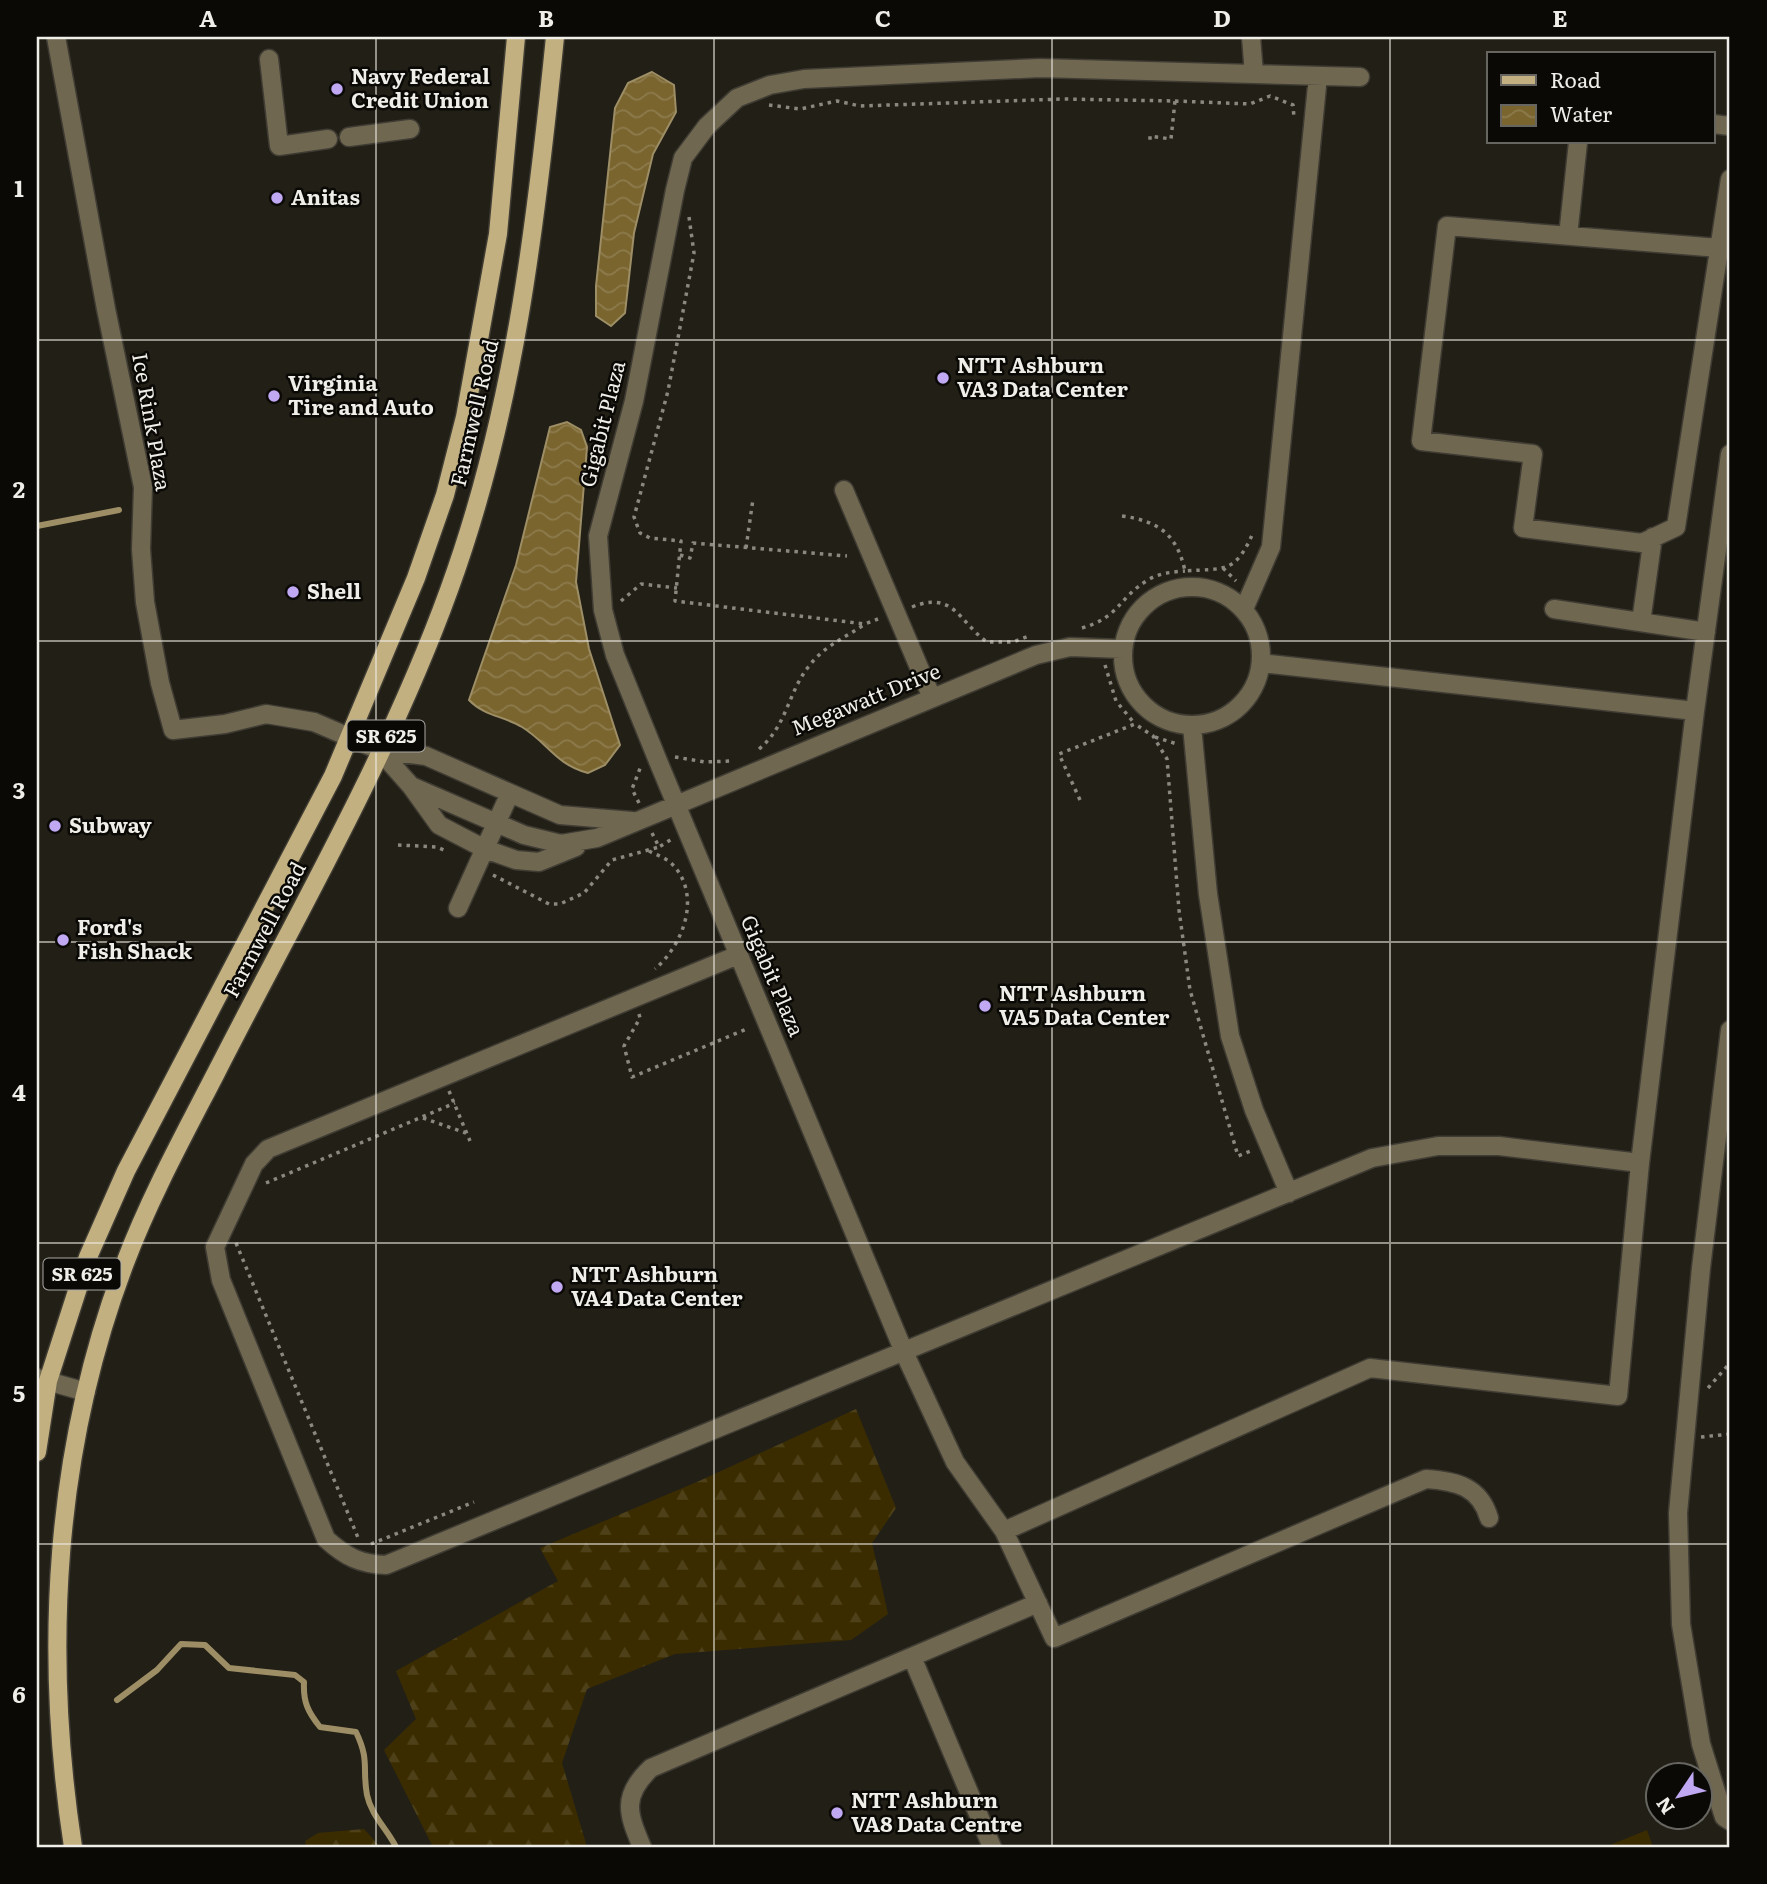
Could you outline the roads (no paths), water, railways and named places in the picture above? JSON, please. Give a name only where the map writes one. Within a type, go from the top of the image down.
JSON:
[{"type":"main road","name":"Farmwell Road","points":[[37,1452],[42,1380],[88,1256],[126,1171],[333,776],[347,737],[416,578],[445,495],[465,417],[498,234],[516,37]]},
{"type":"main road","name":"Farmwell Road","points":[[73,1847],[57,1714],[56,1605],[67,1494],[86,1392],[125,1262],[150,1203],[246,1013],[355,810],[449,591],[501,418],[537,216],[555,37]]},
{"type":"street","name":"Ice Rink Plaza","points":[[56,37],[106,309],[143,487],[141,549],[145,602],[160,683],[173,730],[225,724],[266,714],[314,722],[379,750]]},
{"type":"street","points":[[1251,37],[1254,74]]},
{"type":"street","points":[[269,59],[279,146],[328,139]]},
{"type":"street","name":"Gigabit Plaza","points":[[1360,77],[1040,68],[804,79],[770,85],[737,98],[707,126],[683,158],[634,401],[598,536],[603,610],[612,644],[670,759],[683,800],[686,831],[904,1352],[954,1462],[1004,1531],[1054,1638],[1426,1479],[1449,1480],[1475,1493],[1483,1499],[1489,1518]]},
{"type":"street","points":[[1244,609],[1271,547],[1318,76]]},
{"type":"street","points":[[349,137],[410,129]]},
{"type":"street","points":[[1567,236],[1578,144]]},
{"type":"street","points":[[1719,248],[1447,226],[1421,441],[1532,454],[1523,528],[1642,543],[1676,527],[1730,178]]},
{"type":"street","points":[[1004,1531],[1370,1368],[1618,1396],[1640,1163],[1695,712],[1730,454]]},
{"type":"street","points":[[844,490],[932,698]]},
{"type":"street","points":[[1641,622],[1653,537]]},
{"type":"street","points":[[1181,587],[1204,587],[1226,595],[1244,609],[1256,628],[1262,651],[1261,663],[1260,674],[1250,695],[1235,712],[1214,722],[1192,726],[1169,722],[1149,710],[1134,693],[1115,649],[1141,608],[1159,594],[1181,587]]},
{"type":"street","points":[[1554,609],[1706,632]]},
{"type":"street","name":"Megawatt Drive","points":[[597,838],[1036,655],[1069,647],[1115,649]]},
{"type":"street","points":[[1261,663],[1695,712]]},
{"type":"street","points":[[1192,726],[1208,894],[1230,1036],[1254,1110],[1289,1193]]},
{"type":"street","points":[[379,750],[411,786],[439,825],[485,849],[516,860],[539,862],[597,838]]},
{"type":"street","points":[[379,750],[426,756],[560,815],[639,819]]},
{"type":"street","points":[[411,786],[524,835],[561,844],[597,838]]},
{"type":"street","points":[[458,908],[510,793]]},
{"type":"street","points":[[738,955],[268,1149],[254,1164],[215,1247],[221,1280],[327,1539],[344,1555],[363,1564],[386,1565],[1372,1158],[1438,1146],[1499,1146],[1640,1163]]},
{"type":"street","points":[[1730,1030],[1701,1268],[1678,1513],[1681,1624],[1701,1744],[1724,1817],[1730,1821]]},
{"type":"street","points":[[42,1380],[86,1392]]},
{"type":"street","points":[[642,1847],[629,1815],[630,1796],[638,1780],[651,1768],[1038,1604]]},
{"type":"street","points":[[912,1657],[992,1847]]},
{"type":"water","points":[[652,72],[674,85],[676,112],[653,154],[634,233],[625,313],[611,326],[596,316],[596,286],[615,108],[628,83]]},
{"type":"water","points":[[567,422],[581,430],[587,447],[576,582],[589,649],[620,745],[605,765],[588,773],[559,759],[522,727],[488,713],[469,700],[516,565],[550,427]]},
{"type":"waterway","points":[[37,526],[119,510]]},
{"type":"waterway","points":[[117,1700],[157,1670],[181,1644],[205,1645],[229,1668],[295,1675],[304,1682],[307,1706],[320,1727],[356,1732],[364,1758],[369,1802],[396,1847]]},
{"type":"place","name":"Navy Federal Credit Union","points":[[337,89]]},
{"type":"place","name":"Anitas","points":[[277,198]]},
{"type":"place","name":"NTT Ashburn VA3 Data Center","points":[[943,378]]},
{"type":"place","name":"Virginia Tire and Auto","points":[[274,396]]},
{"type":"place","name":"Shell","points":[[293,592]]},
{"type":"place","name":"Subway","points":[[55,826]]},
{"type":"place","name":"Ford's Fish Shack","points":[[63,940]]},
{"type":"place","name":"NTT Ashburn VA5 Data Center","points":[[985,1006]]},
{"type":"place","name":"NTT Ashburn VA4 Data Center","points":[[557,1287]]},
{"type":"place","name":"NTT Ashburn VA8 Data Centre","points":[[837,1813]]}]
